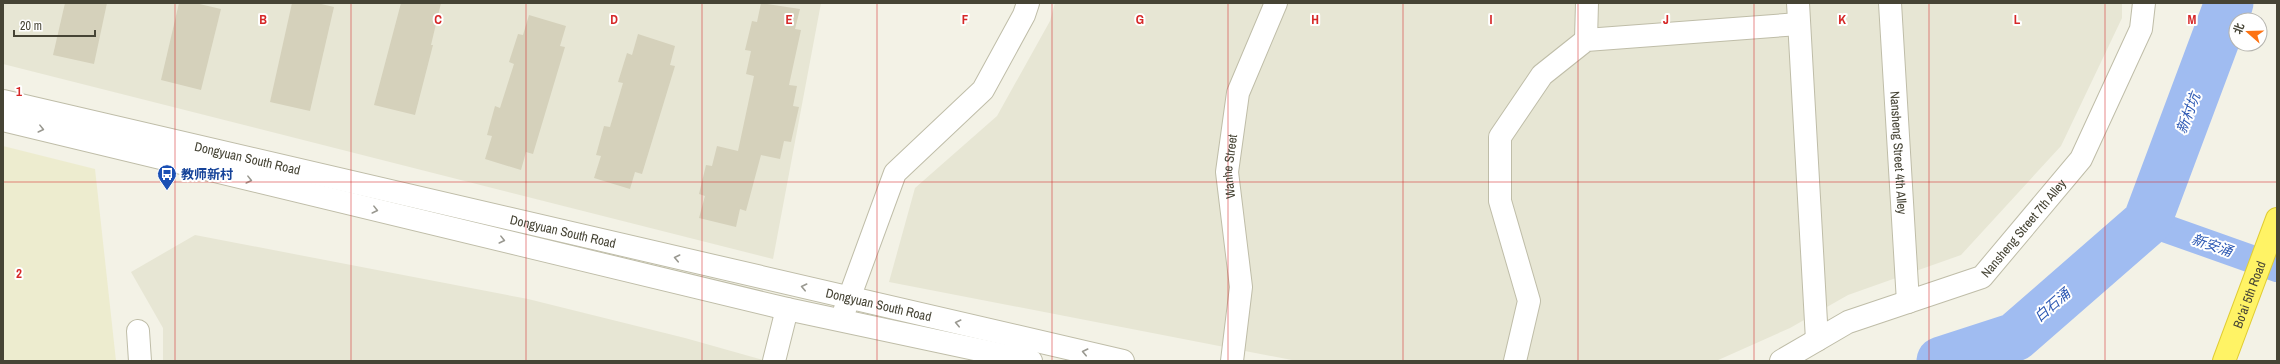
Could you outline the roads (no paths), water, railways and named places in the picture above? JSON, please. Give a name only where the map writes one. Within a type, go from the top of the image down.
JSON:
[{"type":"highway","name":"Bo'ai 5th Road","points":[[2223,356],[2250,294],[2276,224]]},
{"type":"street","points":[[842,321],[848,298],[895,173],[983,90],[1024,16],[1028,3]]},
{"type":"street","name":"Wanhe Street","points":[[1232,361],[1240,287],[1226,172],[1238,93],[1276,3]]},
{"type":"street","points":[[1586,40],[1587,3]]},
{"type":"street","points":[[1798,3],[1817,340]]},
{"type":"street","name":"Nansheng Street 4th Alley","points":[[1890,3],[1908,302]]},
{"type":"street","name":"Nansheng Street 7th Alley","points":[[1781,361],[1848,322],[1982,277],[2081,159],[2141,29],[2144,3]]},
{"type":"street","points":[[1515,361],[1529,301],[1500,201],[1500,138],[1542,75],[1586,40],[1799,24]]},
{"type":"street","name":"Dongyuan South Road","points":[[3,101],[1123,361]]},
{"type":"street","name":"Dongyuan South Road","points":[[3,120],[787,309],[1031,361]]},
{"type":"street","points":[[774,361],[787,309]]},
{"type":"street","points":[[138,331],[140,361]]},
{"type":"waterway","name":"白石涌","points":[[1941,361],[2015,337],[2147,222],[2229,3]]},
{"type":"waterway","name":"新安涌","points":[[2147,222],[2277,268]]},
{"type":"place","name":"教师新村","points":[[167,191]]},
{"type":"water label","name":"新村坑","points":[[2188,113]]}]
